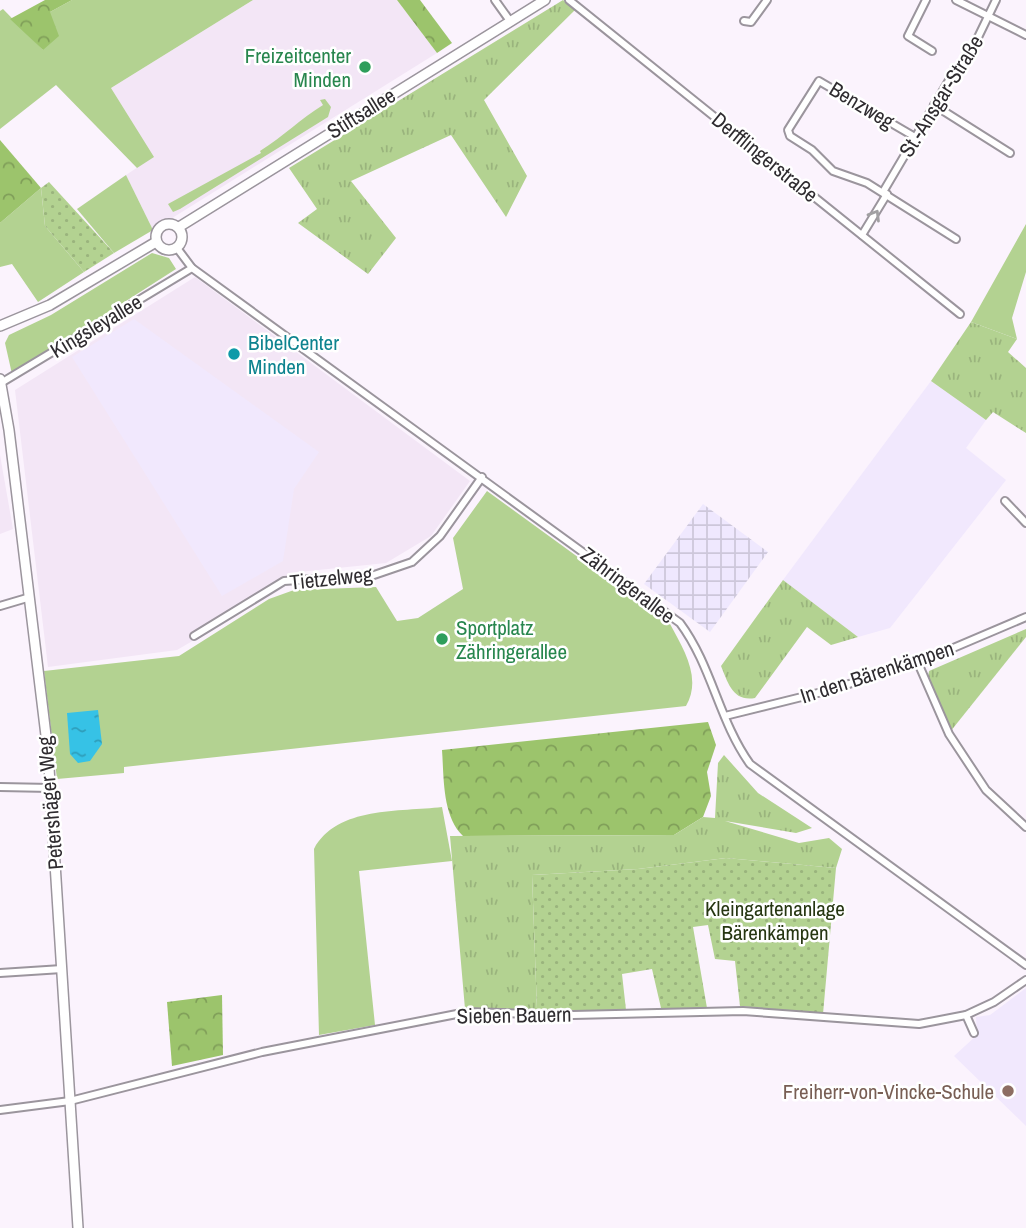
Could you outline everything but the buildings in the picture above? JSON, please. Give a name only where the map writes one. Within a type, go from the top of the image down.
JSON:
[{"type":"street","points":[[495,0],[510,20]]},
{"type":"street","name":"Stiftsallee","points":[[179,228],[545,0]]},
{"type":"street","name":"Derfflingerstraße","points":[[569,0],[960,314]]},
{"type":"street","points":[[744,21],[751,22],[755,19],[767,0]]},
{"type":"street","points":[[926,0],[908,36],[932,51]]},
{"type":"street","points":[[956,0],[1026,35]]},
{"type":"street","name":"St.-Ansgar-Straße","points":[[862,235],[934,105],[956,69],[968,58],[981,37],[986,16],[996,0]]},
{"type":"street","name":"Benzweg","points":[[885,193],[862,180],[833,171],[812,150],[790,136],[788,130],[815,84],[824,82],[915,137]]},
{"type":"street","points":[[934,105],[1010,153]]},
{"type":"street","points":[[885,193],[956,240]]},
{"type":"street","points":[[171,223],[179,228],[182,238],[177,248],[165,250],[156,242],[156,234],[163,225],[171,223]]},
{"type":"street","points":[[0,326],[50,305],[156,242]]},
{"type":"street","name":"Zähringerallee","points":[[177,248],[192,268],[680,623],[696,645],[740,750],[766,778],[1026,965]]},
{"type":"street","name":"Kingsleyallee","points":[[0,381],[192,268]]},
{"type":"street","name":"Petershäger Weg","points":[[0,381],[9,430],[51,788],[78,1228]]},
{"type":"street","name":"Tietzelweg","points":[[194,636],[284,582],[374,575],[412,562],[440,536],[482,477]]},
{"type":"street","points":[[1005,501],[1026,523]]},
{"type":"street","points":[[0,606],[27,598]]},
{"type":"street","name":"In den Bärenkämpen","points":[[725,716],[826,691],[918,663],[1026,617]]},
{"type":"street","points":[[918,663],[949,734],[986,790],[1026,827]]},
{"type":"street","points":[[0,788],[51,788]]},
{"type":"street","points":[[0,973],[62,969]]},
{"type":"street","name":"Sieben Bauern","points":[[0,1110],[70,1101],[262,1052],[467,1012],[585,1015],[743,1011],[919,1024],[965,1015],[994,1002],[1026,980]]},
{"type":"street","points":[[965,1015],[974,1033]]},
{"type":"shaded area","points":[[253,0],[397,0],[437,53],[153,230],[126,175],[153,157],[111,88]]},
{"type":"shaded area","points":[[195,277],[470,481],[431,536],[386,563],[299,572],[280,590],[177,650],[48,667],[15,390]]},
{"type":"shaded area","points":[[134,319],[319,452],[294,489],[283,561],[222,596],[72,357]]},
{"type":"shaded area","points":[[931,381],[986,420],[966,448],[1006,480],[890,628],[858,637],[783,580]]},
{"type":"shaded area","points":[[0,455],[13,529],[0,534]]},
{"type":"shaded area","points":[[703,504],[768,552],[710,632],[644,584]]},
{"type":"shaded area","name":"Freiherr-von-Vincke-Schule","points":[[1026,988],[1026,1126],[954,1056],[977,1035],[976,1017],[990,1015]]},
{"type":"green space","points":[[45,0],[72,0],[50,12],[59,36],[43,50],[10,19]]},
{"type":"green space","points":[[72,0],[253,0],[111,88],[154,157],[137,168],[56,85],[0,129],[0,11],[3,9],[43,50],[50,12]]},
{"type":"green space","points":[[397,0],[420,0],[452,43],[437,53]]},
{"type":"green space","points":[[563,0],[575,10],[484,100],[527,176],[506,217],[451,135],[351,181],[396,238],[368,274],[298,223],[317,209],[289,168]]},
{"type":"green space","points":[[325,99],[331,107],[328,117],[173,212],[168,204],[261,153],[260,151],[323,105],[320,100]]},
{"type":"green space","points":[[0,140],[41,188],[0,223]]},
{"type":"green space","points":[[126,175],[153,230],[114,253],[77,209]]},
{"type":"green space","points":[[49,182],[114,253],[84,272],[45,226],[41,188]]},
{"type":"green space","points":[[41,188],[45,226],[84,272],[38,302],[12,264],[0,267],[0,223]]},
{"type":"green space","points":[[1026,224],[1026,272],[1012,318],[1017,339],[971,322]]},
{"type":"green space","points":[[152,253],[169,258],[176,269],[12,374],[5,343],[9,335],[51,315]]},
{"type":"green space","points":[[971,322],[1017,339],[1008,352],[1026,368],[1026,433],[993,412],[986,420],[931,381]]},
{"type":"green space","name":"Sportplatz Zähringerallee","points":[[487,491],[670,624],[692,675],[686,706],[124,767],[124,773],[57,779],[44,671],[179,656],[269,599],[294,590],[376,587],[397,621],[418,618],[463,589],[453,538]]},
{"type":"green space","points":[[783,580],[858,637],[831,645],[807,627],[755,698],[741,697],[732,690],[721,666]]},
{"type":"green space","points":[[1026,629],[1026,637],[950,732],[928,678],[929,671]]},
{"type":"green space","points":[[708,722],[716,745],[707,772],[711,796],[703,817],[674,835],[463,836],[451,818],[445,796],[442,750]]},
{"type":"green space","points":[[724,755],[758,793],[812,828],[796,833],[725,821],[799,843],[829,838],[842,849],[836,868],[726,858],[638,869],[532,875],[537,1010],[465,1009],[450,836],[674,835],[703,817],[715,818],[718,763]]},
{"type":"green space","points":[[442,807],[452,861],[359,871],[375,1025],[319,1035],[314,849],[324,835],[354,818],[389,811]]},
{"type":"green space","name":"Kleingartenanlage Bärenkämpen","points":[[726,858],[836,868],[823,1014],[740,1006],[735,961],[715,959],[708,925],[693,927],[707,1008],[661,1008],[652,969],[622,974],[626,1010],[537,1010],[532,875],[638,869]]},
{"type":"green space","points":[[222,995],[223,1055],[172,1066],[167,1002]]},
{"type":"water","points":[[98,710],[102,744],[90,761],[78,763],[70,754],[67,713]]},
{"type":"place","name":"Freizeitcenter Minden","points":[[365,67]]},
{"type":"place","name":"BibelCenter Minden","points":[[234,354]]},
{"type":"place","name":"Sportplatz Zähringerallee","points":[[442,639]]},
{"type":"place","name":"Freiherr-von-Vincke-Schule","points":[[1008,1091]]}]
